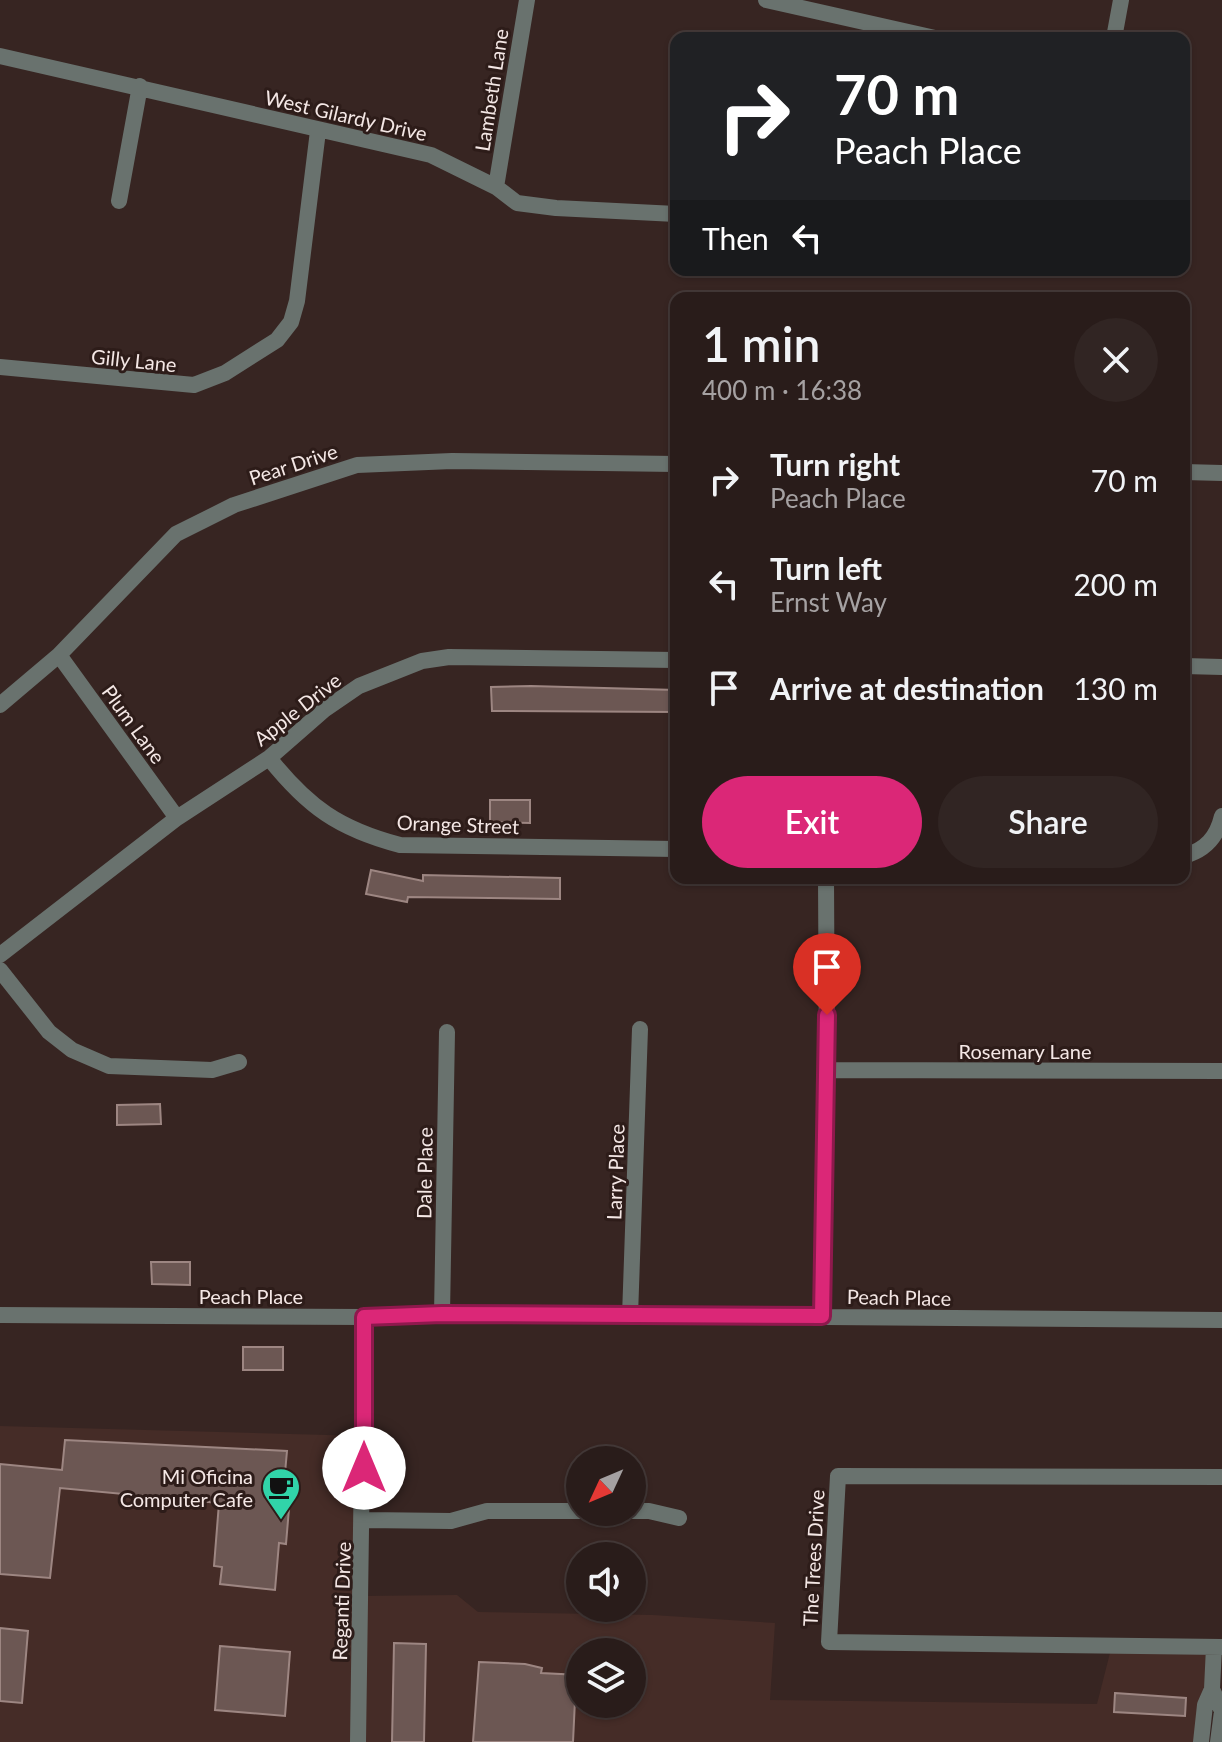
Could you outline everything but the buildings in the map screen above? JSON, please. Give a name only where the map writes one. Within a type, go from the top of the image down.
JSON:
[{"type":"street","name":"Lambeth Lane","points":[[496,187],[527,0]]},
{"type":"street","points":[[766,0],[908,32]]},
{"type":"street","points":[[1115,32],[1121,0]]},
{"type":"street","name":"West Gilardy Drive","points":[[0,56],[431,155],[496,187],[517,203],[670,214]]},
{"type":"street","points":[[119,201],[140,86]]},
{"type":"street","name":"Gilly Lane","points":[[0,367],[194,385],[225,373],[277,340],[291,322],[297,301],[318,131]]},
{"type":"street","name":"Pear Drive","points":[[0,705],[59,655],[176,534],[234,505],[357,465],[452,461],[670,464]]},
{"type":"street","points":[[1190,472],[1222,473]]},
{"type":"street","name":"Plum Lane","points":[[59,655],[177,818]]},
{"type":"street","name":"Apple Drive","points":[[0,955],[177,818],[269,758],[324,710],[359,686],[422,661],[449,657],[670,660]]},
{"type":"street","points":[[1190,666],[1222,667]]},
{"type":"street","name":"Orange Street","points":[[269,758],[297,793],[323,814],[363,835],[400,845],[670,849]]},
{"type":"street","points":[[1190,853],[1208,845],[1218,831],[1222,816]]},
{"type":"street","points":[[822,1316],[827,1070],[826,884]]},
{"type":"street","points":[[0,970],[49,1032],[72,1050],[109,1066],[212,1070],[239,1062]]},
{"type":"street","name":"Larry Place","points":[[630,1316],[640,1029]]},
{"type":"street","name":"Dale Place","points":[[442,1314],[447,1032]]},
{"type":"street","name":"Rosemary Lane","points":[[827,1070],[1222,1071]]},
{"type":"street","name":"Peach Place","points":[[0,1315],[364,1317],[442,1314],[1222,1320]]},
{"type":"street","name":"Reganti Drive","points":[[358,1742],[364,1520],[364,1317]]},
{"type":"street","name":"The Trees Drive","points":[[1201,1742],[1205,1705],[1212,1689],[1218,1647],[829,1642],[838,1476],[1222,1477]]},
{"type":"street","points":[[364,1520],[451,1521],[487,1511],[566,1511]]},
{"type":"street","points":[[646,1511],[679,1518]]},
{"type":"street","name":"The Trees Drive","points":[[1212,1689],[1222,1711],[1218,1742]]},
{"type":"shaded area","points":[[0,1426],[364,1436],[361,1596],[457,1595],[478,1612],[566,1614],[566,1622],[646,1622],[646,1615],[775,1623],[770,1700],[1097,1704],[1112,1645],[1214,1647],[1201,1742],[0,1742]]},
{"type":"place","name":"Mi Oficina Computer Cafe","points":[[281,1521]]},
{"type":"route","points":[[364,1468],[364,1317],[442,1314],[822,1316],[827,1015]]}]
